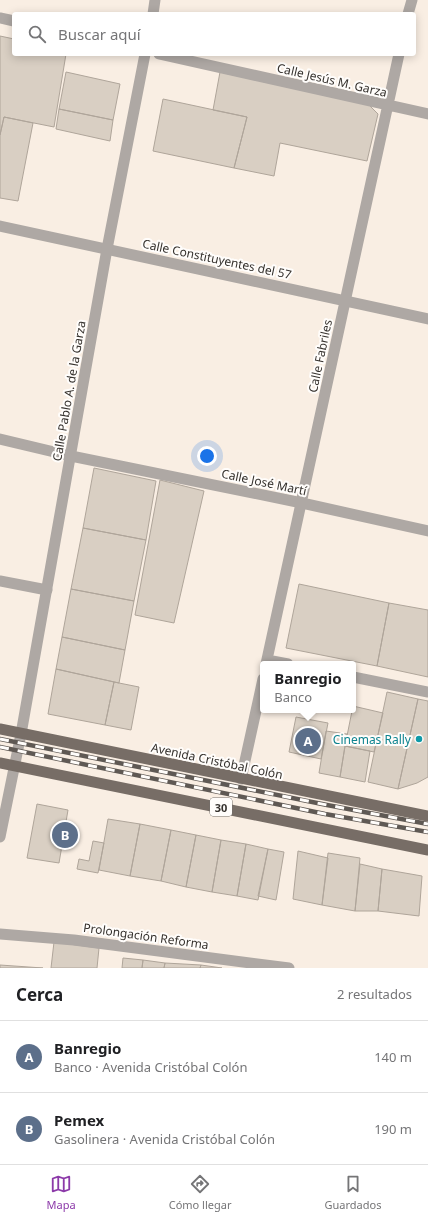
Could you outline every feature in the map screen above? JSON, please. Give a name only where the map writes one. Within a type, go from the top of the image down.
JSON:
[{"type":"main road","name":"Avenida Cristóbal Colón","points":[[0,729],[428,816]]},
{"type":"main road","name":"30","points":[[0,763],[428,850]]},
{"type":"street","points":[[153,12],[155,0]]},
{"type":"street","points":[[409,12],[412,0]]},
{"type":"street","points":[[0,18],[12,21]]},
{"type":"street","name":"Calle Pablo A. de la Garza","points":[[21,734],[107,249],[145,56]]},
{"type":"street","name":"Calle Jesús M. Garza","points":[[169,56],[428,114]]},
{"type":"street","name":"Calle Fabriles","points":[[267,661],[399,56]]},
{"type":"street","name":"Calle Constituyentes del 57","points":[[0,226],[428,319]]},
{"type":"street","name":"Calle José Martí","points":[[0,439],[71,456],[302,503],[428,531]]},
{"type":"street","points":[[0,580],[46,590]]},
{"type":"street","points":[[356,678],[428,692]]},
{"type":"street","points":[[241,779],[260,693]]},
{"type":"street","points":[[0,837],[21,734]]},
{"type":"street","name":"Prolongación Reforma","points":[[0,934],[74,940],[289,968]]},
{"type":"building","points":[[0,36],[12,39],[12,56],[66,56],[54,127],[4,117],[0,135]]},
{"type":"building","points":[[66,72],[120,84],[113,120],[59,109]]},
{"type":"building","points":[[220,72],[369,105],[378,114],[367,161],[280,143],[274,176],[234,168],[247,117],[213,110]]},
{"type":"building","points":[[163,99],[247,117],[234,168],[153,151]]},
{"type":"building","points":[[59,109],[113,120],[110,141],[56,129]]},
{"type":"building","points":[[4,117],[33,123],[18,201],[0,198],[0,135]]},
{"type":"building","points":[[94,468],[156,481],[146,540],[83,528]]},
{"type":"building","points":[[160,480],[204,491],[174,623],[135,615]]},
{"type":"building","points":[[83,528],[146,540],[134,601],[71,589]]},
{"type":"building","points":[[299,584],[389,603],[377,666],[286,648]]},
{"type":"building","points":[[71,589],[134,601],[125,650],[62,637]]},
{"type":"building","points":[[389,603],[428,610],[428,677],[377,666]]},
{"type":"building","points":[[62,637],[125,650],[119,683],[56,669]]},
{"type":"building","points":[[56,669],[114,682],[105,725],[48,714]]},
{"type":"building","points":[[114,682],[139,687],[131,730],[105,725]]},
{"type":"building","points":[[387,692],[418,699],[398,789],[368,782]]},
{"type":"building","name":"Cinemas Rally","points":[[418,699],[428,701],[428,777],[417,783],[398,789]]},
{"type":"building","points":[[356,707],[383,713],[374,752],[345,746],[352,713],[356,713]]},
{"type":"building","points":[[296,717],[328,723],[321,759],[289,752]]},
{"type":"building","points":[[326,731],[347,734],[340,777],[319,773]]},
{"type":"building","points":[[345,746],[370,751],[365,782],[340,777]]},
{"type":"building","points":[[37,804],[68,810],[59,863],[27,858]]},
{"type":"building","points":[[108,819],[140,824],[130,876],[99,870]]},
{"type":"building","points":[[140,824],[171,830],[161,881],[130,876]]},
{"type":"building","points":[[171,830],[196,835],[186,887],[161,881]]},
{"type":"building","points":[[196,835],[221,840],[212,892],[186,887]]},
{"type":"building","points":[[221,840],[246,844],[237,896],[212,892]]},
{"type":"building","points":[[93,841],[104,843],[98,873],[77,869],[79,859],[89,861]]},
{"type":"building","points":[[246,844],[268,849],[258,900],[237,896]]},
{"type":"building","points":[[268,849],[284,852],[276,900],[258,896]]},
{"type":"building","points":[[298,851],[328,858],[322,905],[293,899]]},
{"type":"building","points":[[328,853],[360,858],[355,911],[322,905]]},
{"type":"building","points":[[360,864],[382,869],[378,911],[355,911]]},
{"type":"building","points":[[382,869],[422,876],[419,916],[378,911]]},
{"type":"building","points":[[54,942],[99,948],[97,968],[51,968]]},
{"type":"building","points":[[123,958],[143,960],[142,968],[122,968]]},
{"type":"building","points":[[143,960],[165,963],[164,968],[142,968]]},
{"type":"building","points":[[165,963],[201,965],[200,968],[164,968]]},
{"type":"building","points":[[0,965],[43,968],[0,968]]},
{"type":"building","points":[[201,965],[222,968],[200,968]]},
{"type":"railway","points":[[0,739],[428,824]]},
{"type":"railway","points":[[0,747],[325,814],[428,832]]},
{"type":"place","name":"Cinemas Rally","points":[[419,739]]},
{"type":"place","name":"Banregio","points":[[308,741]]},
{"type":"place","name":"Pemex","points":[[65,835]]}]
